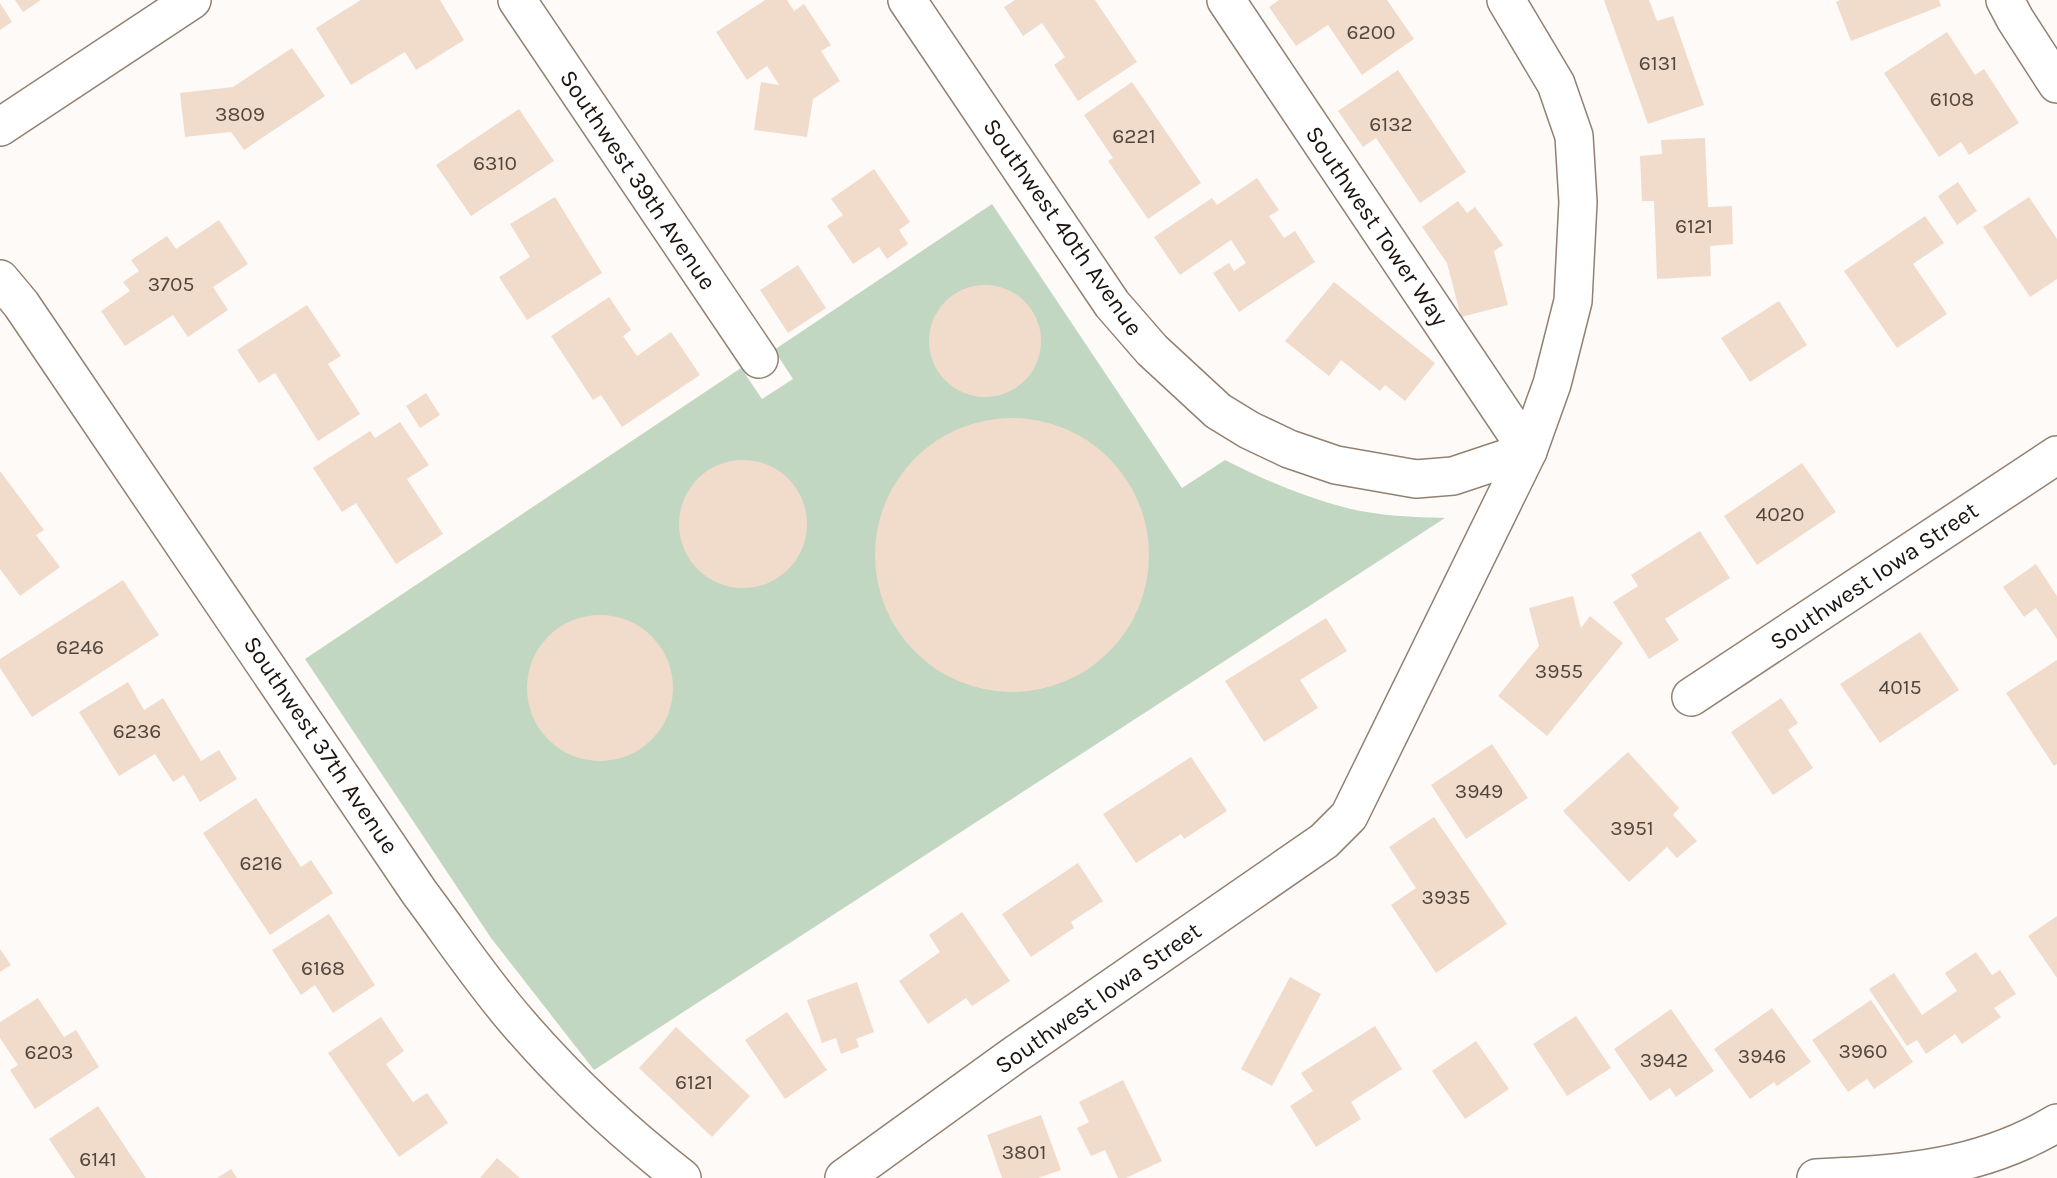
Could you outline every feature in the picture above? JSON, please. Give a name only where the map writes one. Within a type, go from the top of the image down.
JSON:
[{"type":"street","points":[[0,127],[192,0]]},
{"type":"street","name":"Southwest 39th Avenue","points":[[517,0],[759,359]]},
{"type":"street","name":"Southwest 40th Avenue","points":[[907,0],[1112,304],[1152,350],[1219,411],[1249,430],[1300,453],[1336,465],[1416,479],[1453,476],[1528,451]]},
{"type":"street","name":"Southwest Tower Way","points":[[1226,0],[1528,451]]},
{"type":"street","points":[[1506,0],[1556,84],[1574,136],[1578,202],[1573,301],[1552,384],[1528,451]]},
{"type":"street","points":[[2005,0],[2057,84]]},
{"type":"street","name":"Southwest 37th Avenue","points":[[0,278],[21,304],[419,892],[486,983],[517,1022],[584,1093],[654,1157],[682,1178]]},
{"type":"street","name":"Southwest Iowa Street","points":[[844,1178],[1013,1056],[1324,841],[1349,816],[1528,451]]},
{"type":"street","name":"Southwest Iowa Street","points":[[1691,697],[2057,454]]},
{"type":"street","points":[[1816,1178],[1916,1171],[1970,1161],[2017,1144],[2057,1123]]},
{"type":"green space","points":[[992,204],[1182,488],[1225,460],[1284,487],[1347,508],[1408,517],[1445,518],[594,1070],[491,938],[305,659],[741,368],[762,399],[793,379],[774,350]]},
{"type":"building","points":[[15,0],[41,0],[23,12]]},
{"type":"building","points":[[361,0],[440,0],[464,40],[416,70],[405,52],[351,85],[316,28]]},
{"type":"building","points":[[765,0],[787,0],[794,11],[804,4],[831,45],[821,51],[840,81],[813,99],[807,137],[754,130],[761,82],[779,85],[767,66],[747,80],[716,32]]},
{"type":"building","points":[[1015,0],[1095,0],[1137,62],[1078,101],[1054,65],[1065,57],[1042,23],[1023,36],[1004,7]]},
{"type":"building","points":[[1279,0],[1387,0],[1414,39],[1362,75],[1328,25],[1296,46],[1269,7]]},
{"type":"building","points":[[1604,0],[1649,0],[1657,21],[1673,16],[1704,105],[1648,124]]},
{"type":"building","points":[[1939,0],[1941,6],[1851,41],[1836,2]]},
{"type":"building","points":[[0,3],[12,22],[0,30]]},
{"type":"building","points":[[1947,32],[1975,75],[1984,69],[2019,123],[1969,155],[1961,142],[1939,157],[1884,73]]},
{"type":"building","points":[[292,48],[325,96],[244,150],[231,132],[185,137],[180,93],[233,87]]},
{"type":"building","points":[[1398,70],[1466,172],[1420,203],[1376,138],[1363,147],[1338,111]]},
{"type":"building","points":[[1132,82],[1201,183],[1148,219],[1108,161],[1113,158],[1084,115]]},
{"type":"building","points":[[519,109],[554,161],[471,216],[436,165]]},
{"type":"building","points":[[1705,138],[1708,207],[1732,206],[1733,244],[1710,246],[1711,276],[1657,279],[1654,201],[1642,201],[1640,156],[1662,154],[1661,140]]},
{"type":"building","points":[[874,169],[910,222],[899,230],[908,244],[887,259],[879,247],[853,264],[827,226],[843,215],[831,199]]},
{"type":"building","points":[[1257,178],[1279,210],[1269,216],[1284,238],[1295,231],[1315,262],[1239,312],[1213,273],[1229,263],[1234,271],[1246,263],[1231,240],[1180,275],[1154,237],[1212,198],[1217,205]]},
{"type":"building","points":[[1958,182],[1977,211],[1957,225],[1938,196]]},
{"type":"building","points":[[555,197],[602,273],[527,320],[499,277],[530,257],[510,224]]},
{"type":"building","points":[[2029,197],[2057,239],[2057,279],[2030,297],[1983,227]]},
{"type":"building","points":[[1458,201],[1467,213],[1475,207],[1503,245],[1494,251],[1508,305],[1461,317],[1447,263],[1422,227]]},
{"type":"building","points":[[1925,216],[1944,243],[1913,264],[1947,314],[1897,348],[1844,271]]},
{"type":"building","points":[[219,220],[248,264],[213,287],[228,310],[188,337],[173,315],[125,346],[101,311],[130,291],[123,282],[139,271],[131,260],[167,236],[176,249]]},
{"type":"building","points":[[798,265],[826,308],[788,333],[760,290]]},
{"type":"building","points":[[1334,282],[1435,363],[1405,401],[1385,385],[1380,391],[1341,360],[1329,376],[1285,341]]},
{"type":"building","points":[[985,285],[1006,289],[1025,301],[1037,320],[1041,341],[1037,362],[1025,381],[1006,393],[985,397],[964,393],[945,381],[933,362],[929,341],[933,320],[945,301],[964,289]]},
{"type":"building","points":[[609,297],[631,330],[623,336],[637,356],[671,332],[700,375],[622,427],[601,395],[593,400],[551,336]]},
{"type":"building","points":[[1779,301],[1807,345],[1750,382],[1721,338]]},
{"type":"building","points":[[307,305],[341,356],[328,364],[360,414],[318,441],[275,373],[259,383],[237,350]]},
{"type":"building","points":[[426,393],[440,415],[420,428],[406,406]]},
{"type":"building","points":[[1012,418],[1039,420],[1064,428],[1088,441],[1109,458],[1126,479],[1139,503],[1147,528],[1147,582],[1139,607],[1126,631],[1109,652],[1088,669],[1064,682],[1039,690],[1012,692],[985,690],[960,682],[936,669],[915,652],[898,631],[885,607],[877,582],[875,555],[877,528],[885,503],[898,479],[915,458],[936,441],[960,428],[985,420]]},
{"type":"building","points":[[400,422],[429,465],[407,479],[443,534],[396,564],[356,503],[342,512],[313,468],[370,431],[375,438]]},
{"type":"building","points":[[743,460],[768,465],[788,479],[802,499],[807,524],[802,549],[788,569],[768,583],[743,588],[718,583],[698,569],[684,549],[679,524],[684,499],[698,479],[718,465]]},
{"type":"building","points":[[1802,463],[1836,512],[1757,565],[1724,516]]},
{"type":"building","points":[[0,471],[44,530],[36,535],[60,567],[20,596],[0,569]]},
{"type":"building","points":[[1700,531],[1730,578],[1665,619],[1679,640],[1649,659],[1613,602],[1638,586],[1631,575]]},
{"type":"building","points":[[2036,564],[2057,596],[2057,639],[2036,608],[2024,617],[2003,587]]},
{"type":"building","points":[[123,580],[159,635],[32,717],[0,668],[0,659]]},
{"type":"building","points":[[1573,596],[1581,628],[1590,616],[1623,643],[1547,736],[1498,696],[1539,646],[1529,608]]},
{"type":"building","points":[[600,615],[628,620],[652,636],[668,660],[673,688],[668,716],[652,740],[628,756],[600,761],[572,756],[548,740],[532,716],[527,688],[532,660],[548,636],[572,620]]},
{"type":"building","points":[[1326,618],[1347,651],[1300,680],[1318,708],[1264,742],[1225,681]]},
{"type":"building","points":[[1920,632],[1959,690],[1880,743],[1840,684]]},
{"type":"building","points":[[2057,660],[2057,764],[2054,766],[2006,693]]},
{"type":"building","points":[[128,682],[144,710],[163,698],[201,761],[219,750],[237,779],[200,802],[184,775],[173,782],[155,754],[119,776],[79,712]]},
{"type":"building","points":[[1781,698],[1798,723],[1788,730],[1813,768],[1773,795],[1731,732]]},
{"type":"building","points":[[1492,744],[1528,798],[1466,839],[1431,785]]},
{"type":"building","points":[[1628,752],[1679,808],[1673,815],[1697,841],[1677,858],[1667,847],[1629,882],[1563,811]]},
{"type":"building","points":[[1191,757],[1227,811],[1184,839],[1181,834],[1136,863],[1103,814]]},
{"type":"building","points":[[256,798],[301,867],[311,860],[333,893],[270,935],[203,833]]},
{"type":"building","points":[[1434,817],[1507,924],[1436,973],[1391,905],[1416,888],[1389,847]]},
{"type":"building","points":[[1078,863],[1103,901],[1071,922],[1074,928],[1031,957],[1002,914]]},
{"type":"building","points":[[962,912],[1010,981],[972,1006],[966,998],[928,1024],[899,981],[940,952],[929,935]]},
{"type":"building","points":[[329,914],[375,985],[333,1013],[315,985],[301,995],[272,950]]},
{"type":"building","points":[[2057,916],[2057,978],[2028,936]]},
{"type":"building","points":[[0,949],[11,965],[0,972]]},
{"type":"building","points":[[1976,952],[1992,975],[2000,970],[2016,994],[1994,1008],[2001,1017],[1962,1044],[1955,1034],[1926,1054],[1917,1040],[1907,1046],[1869,989],[1894,973],[1922,1015],[1957,991],[1945,973]]},
{"type":"building","points":[[1290,977],[1321,994],[1272,1086],[1241,1069]]},
{"type":"building","points":[[857,982],[874,1032],[856,1039],[859,1047],[841,1054],[836,1038],[822,1043],[807,1000]]},
{"type":"building","points":[[38,998],[64,1037],[76,1030],[99,1067],[35,1109],[10,1070],[18,1065],[0,1038],[0,1022]]},
{"type":"building","points":[[1871,1000],[1913,1062],[1874,1089],[1867,1079],[1848,1092],[1812,1040]]},
{"type":"building","points":[[1772,1008],[1811,1062],[1777,1086],[1774,1082],[1750,1099],[1714,1049]]},
{"type":"building","points":[[1671,1009],[1714,1071],[1676,1097],[1670,1088],[1650,1101],[1614,1049]]},
{"type":"building","points":[[787,1012],[827,1070],[785,1099],[745,1040]]},
{"type":"building","points":[[1576,1016],[1611,1068],[1567,1096],[1533,1044]]},
{"type":"building","points":[[381,1017],[404,1051],[386,1064],[413,1102],[427,1093],[448,1123],[399,1157],[328,1053]]},
{"type":"building","points":[[1375,1026],[1402,1069],[1351,1102],[1361,1119],[1316,1147],[1290,1106],[1313,1091],[1301,1073]]},
{"type":"building","points":[[676,1027],[750,1096],[712,1137],[639,1068]]},
{"type":"building","points":[[1476,1041],[1509,1089],[1465,1119],[1432,1071]]},
{"type":"building","points":[[1123,1080],[1162,1161],[1126,1178],[1118,1178],[1105,1150],[1091,1156],[1077,1128],[1089,1122],[1079,1102]]},
{"type":"building","points":[[98,1106],[146,1178],[75,1178],[49,1139]]},
{"type":"building","points":[[1041,1115],[1061,1170],[1038,1178],[1002,1178],[987,1135]]},
{"type":"building","points":[[497,1158],[520,1178],[480,1178]]},
{"type":"building","points":[[231,1169],[237,1178],[217,1178]]}]
